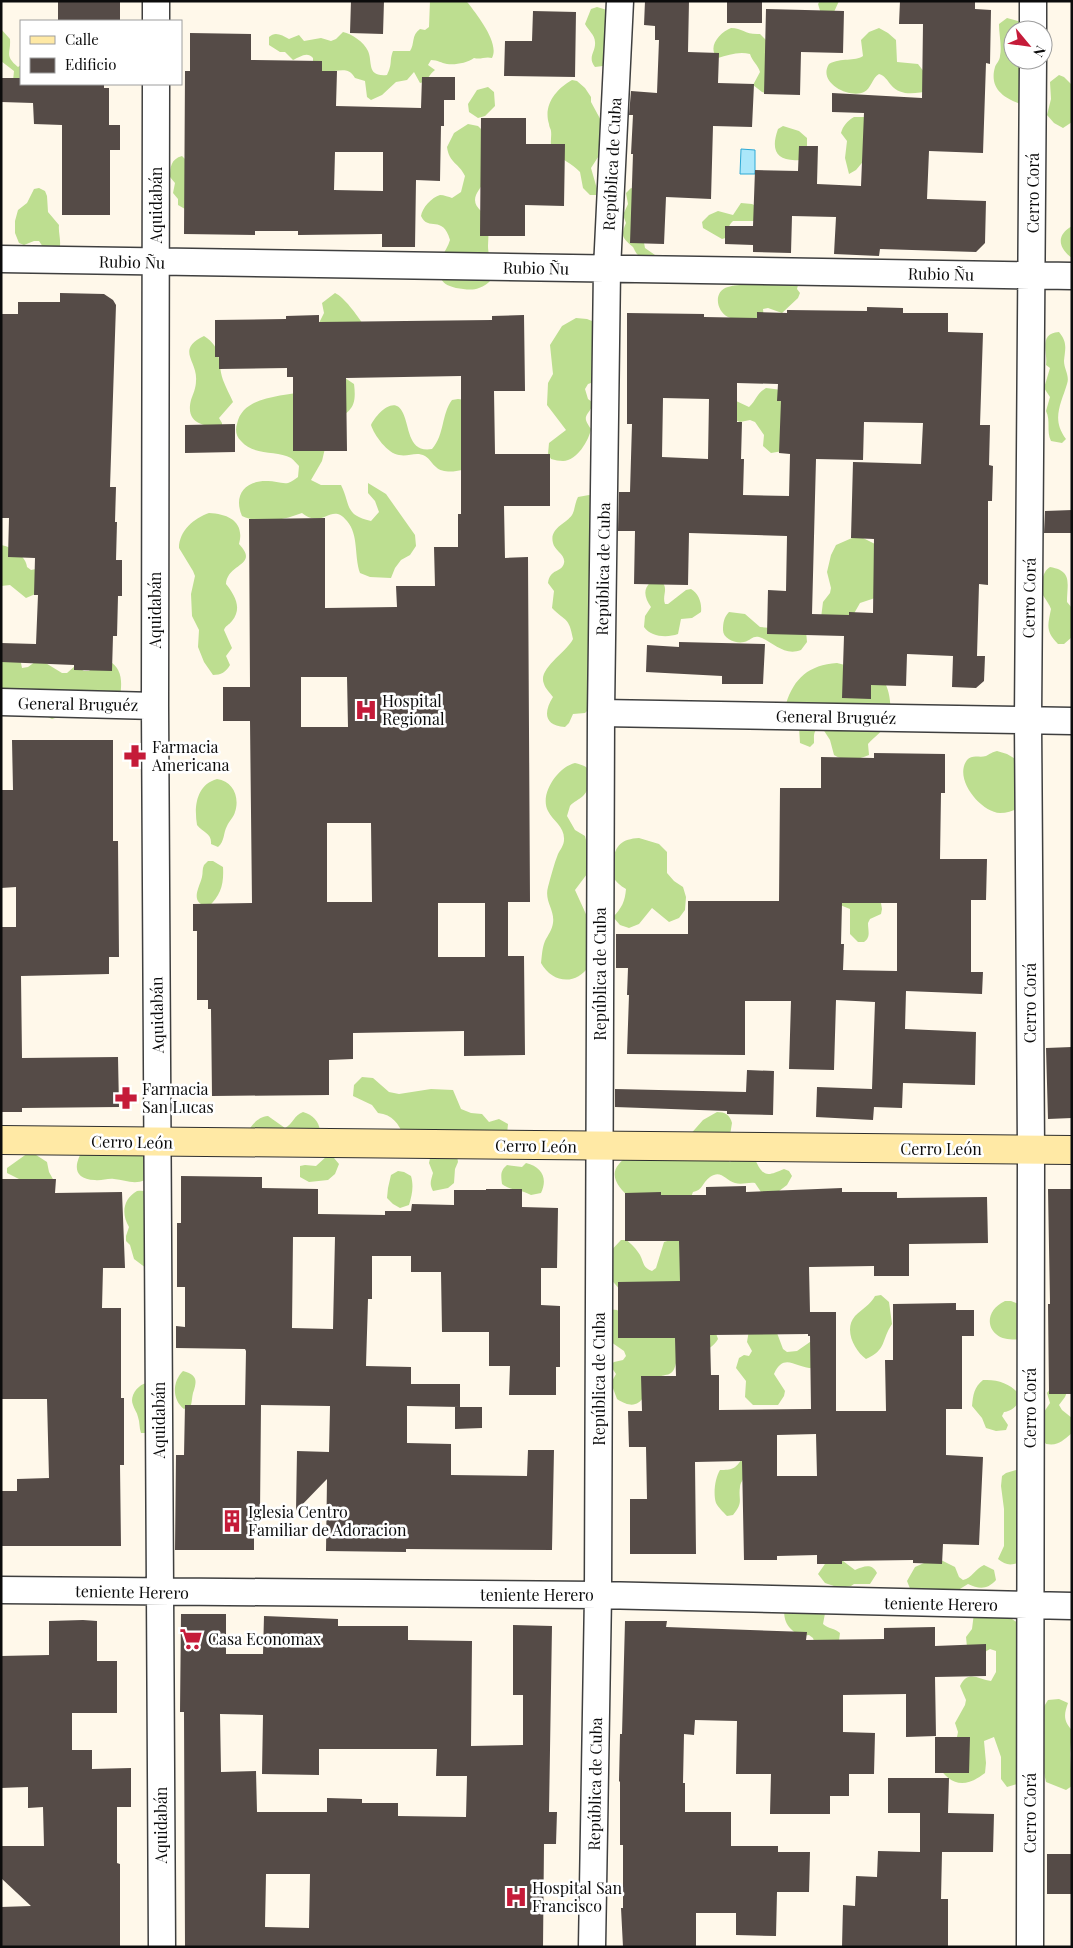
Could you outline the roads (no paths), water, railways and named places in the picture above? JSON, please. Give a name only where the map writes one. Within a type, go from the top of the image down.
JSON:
[{"type":"street","points":[[156,1],[156,20]]},
{"type":"street","name":"República de Cuba","points":[[592,1947],[598,1595],[601,713],[607,269],[620,1]]},
{"type":"street","points":[[1033,1],[1033,20]]},
{"type":"street","name":"Cerro Corá","points":[[1030,1947],[1031,1149],[1028,720],[1033,70]]},
{"type":"street","name":"Aquidabán","points":[[156,85],[155,706],[159,1142],[162,1947]]},
{"type":"street","name":"Rubio Ñu","points":[[1,259],[1072,276]]},
{"type":"street","name":"General Bruguéz","points":[[1,702],[155,706]]},
{"type":"street","name":"General Bruguéz","points":[[601,713],[1072,720]]},
{"type":"street","name":"Cerro León","points":[[1,1140],[1072,1150]]},
{"type":"street","name":"teniente Herero","points":[[1,1590],[598,1595],[1072,1606]]},
{"type":"water","points":[[741,149],[755,150],[755,174],[740,174]]},
{"type":"place","name":"Hospital Regional","points":[[366,710]]},
{"type":"place","name":"Farmacia Americana","points":[[135,756]]},
{"type":"place","name":"Farmacia San Lucas","points":[[126,1098]]},
{"type":"place","name":"Iglesia Centro Familiar de Adoracion","points":[[232,1521]]},
{"type":"place","name":"Casa Economax","points":[[191,1639]]},
{"type":"place","name":"Hospital San Francisco","points":[[516,1897]]}]
